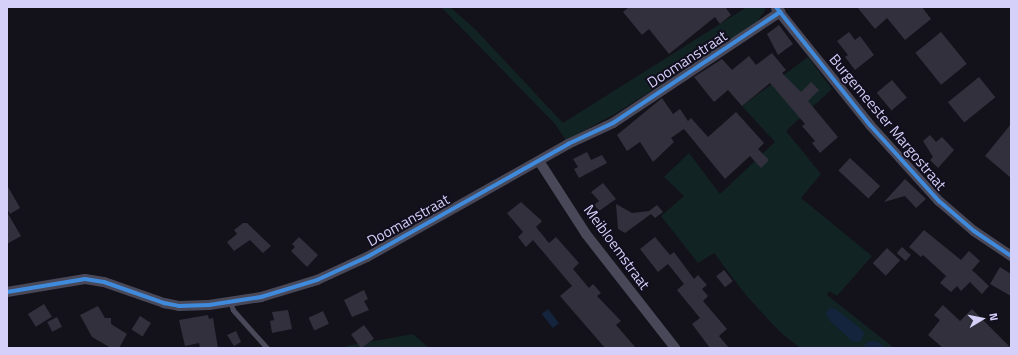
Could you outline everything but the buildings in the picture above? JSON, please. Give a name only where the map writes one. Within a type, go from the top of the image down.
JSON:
[{"type":"street","name":"Doomanstraat","points":[[7,292],[85,279],[179,306],[261,297],[317,280],[340,271],[539,161],[612,123],[778,10]]},
{"type":"street","name":"Burgemeester Margostraat","points":[[778,10],[870,125],[939,201],[974,231],[1011,256]]},
{"type":"street","name":"Meibloemstraat","points":[[539,161],[586,234],[675,348]]},
{"type":"lane","points":[[230,301],[234,310],[267,348]]},
{"type":"shaded area","points":[[441,7],[450,7],[475,29],[563,123],[747,7],[765,7],[765,10],[755,25],[613,115],[566,140],[555,124]]},
{"type":"shaded area","points":[[808,57],[832,89],[786,131],[821,174],[801,198],[872,256],[837,296],[829,291],[827,295],[894,348],[800,348],[779,331],[745,294],[714,253],[698,263],[661,216],[684,196],[664,177],[689,153],[720,194],[775,142],[742,106]]},
{"type":"shaded area","points":[[413,334],[429,348],[347,348],[346,346]]},
{"type":"water","points":[[829,308],[836,309],[861,329],[864,333],[859,342],[852,341],[830,321],[826,314]]},
{"type":"water","points":[[548,309],[559,323],[553,328],[542,314]]},
{"type":"water","points":[[867,342],[878,342],[886,348],[863,348]]},
{"type":"cycle path","points":[[776,7],[870,125],[939,201],[974,231],[1011,256]]},
{"type":"cycle path","points":[[7,292],[85,279],[104,282],[164,303],[179,306],[209,305],[261,297],[317,280],[367,257],[568,144],[613,123],[780,12]]}]
